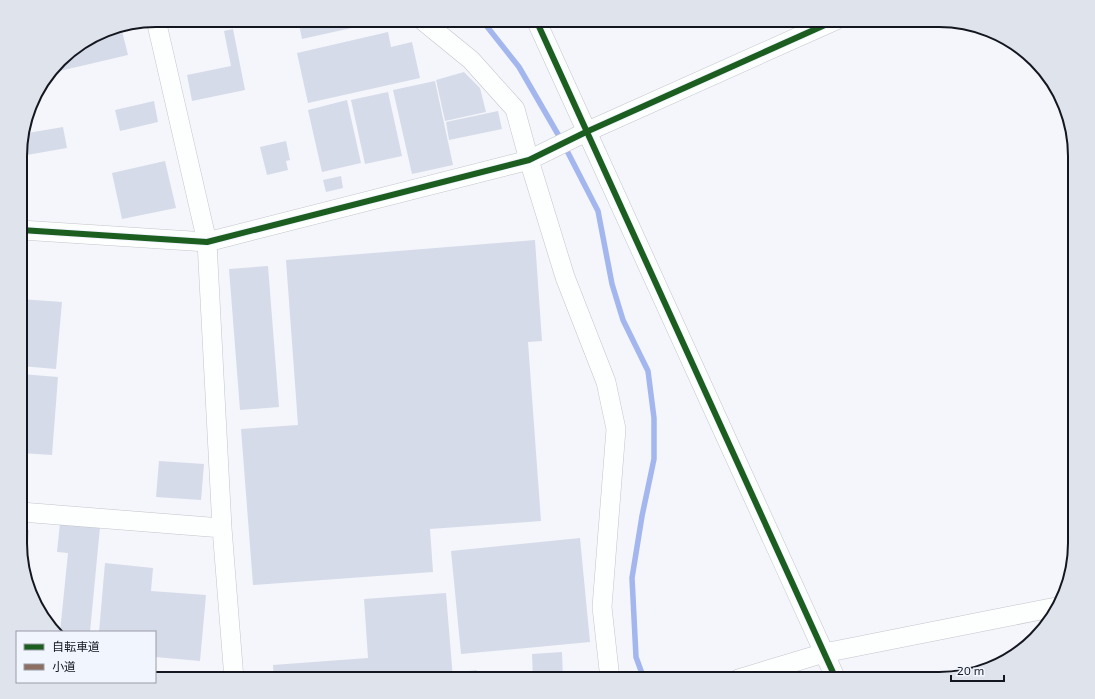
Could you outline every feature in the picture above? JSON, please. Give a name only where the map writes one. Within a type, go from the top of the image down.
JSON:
[{"type":"street","points":[[158,27],[207,242],[222,528],[233,672]]},
{"type":"street","points":[[431,27],[471,60],[515,109],[565,277],[606,382],[616,429],[602,607],[609,672]]},
{"type":"street","points":[[539,27],[833,672]]},
{"type":"street","points":[[27,230],[207,242],[529,160],[586,132],[820,27]]},
{"type":"street","points":[[27,512],[222,528]]},
{"type":"street","points":[[761,672],[824,653],[1050,608]]},
{"type":"building","points":[[299,27],[356,27],[302,39]]},
{"type":"building","points":[[233,29],[245,90],[192,101],[187,75],[231,66],[224,31]]},
{"type":"building","points":[[122,31],[128,55],[59,71],[84,49],[99,40]]},
{"type":"building","points":[[388,32],[391,47],[412,42],[420,78],[308,103],[297,53]]},
{"type":"building","points":[[464,72],[480,88],[486,112],[445,121],[436,80]]},
{"type":"building","points":[[435,81],[453,165],[412,174],[393,90]]},
{"type":"building","points":[[388,92],[402,156],[365,164],[351,100]]},
{"type":"building","points":[[347,100],[361,163],[322,172],[308,110]]},
{"type":"building","points":[[154,101],[158,122],[120,131],[115,110]]},
{"type":"building","points":[[498,111],[502,129],[449,140],[446,122]]},
{"type":"building","points":[[63,127],[67,148],[27,155],[29,133]]},
{"type":"building","points":[[286,141],[290,160],[286,161],[288,170],[267,175],[260,147]]},
{"type":"building","points":[[165,161],[176,208],[122,219],[112,173]]},
{"type":"building","points":[[341,176],[343,188],[326,192],[323,180]]},
{"type":"building","points":[[535,240],[542,341],[528,342],[541,521],[430,529],[433,572],[253,585],[241,429],[298,425],[286,260]]},
{"type":"building","points":[[268,266],[279,407],[240,410],[229,269]]},
{"type":"building","points":[[27,299],[62,302],[56,369],[27,367]]},
{"type":"building","points":[[27,374],[58,377],[52,455],[27,453]]},
{"type":"building","points":[[159,461],[204,464],[201,500],[156,497]]},
{"type":"building","points":[[60,523],[100,527],[90,631],[62,631],[60,629],[68,553],[57,552]]},
{"type":"building","points":[[27,530],[29,530],[28,552]]},
{"type":"building","points":[[580,538],[590,642],[461,654],[451,551]]},
{"type":"building","points":[[105,563],[153,568],[151,591],[206,595],[200,661],[156,657],[156,631],[99,631]]},
{"type":"building","points":[[446,593],[452,672],[274,672],[273,665],[368,658],[364,599]]},
{"type":"building","points":[[562,652],[563,672],[533,672],[532,654]]},
{"type":"building","points":[[477,670],[477,672],[459,672]]},
{"type":"waterway","points":[[487,27],[519,67],[563,143],[598,211],[612,284],[623,320],[648,371],[654,418],[654,459],[642,516],[632,578],[636,657],[641,672]]},
{"type":"cycle path","points":[[539,27],[833,672]]},
{"type":"cycle path","points":[[27,230],[207,242],[529,160],[586,132],[820,27]]}]
